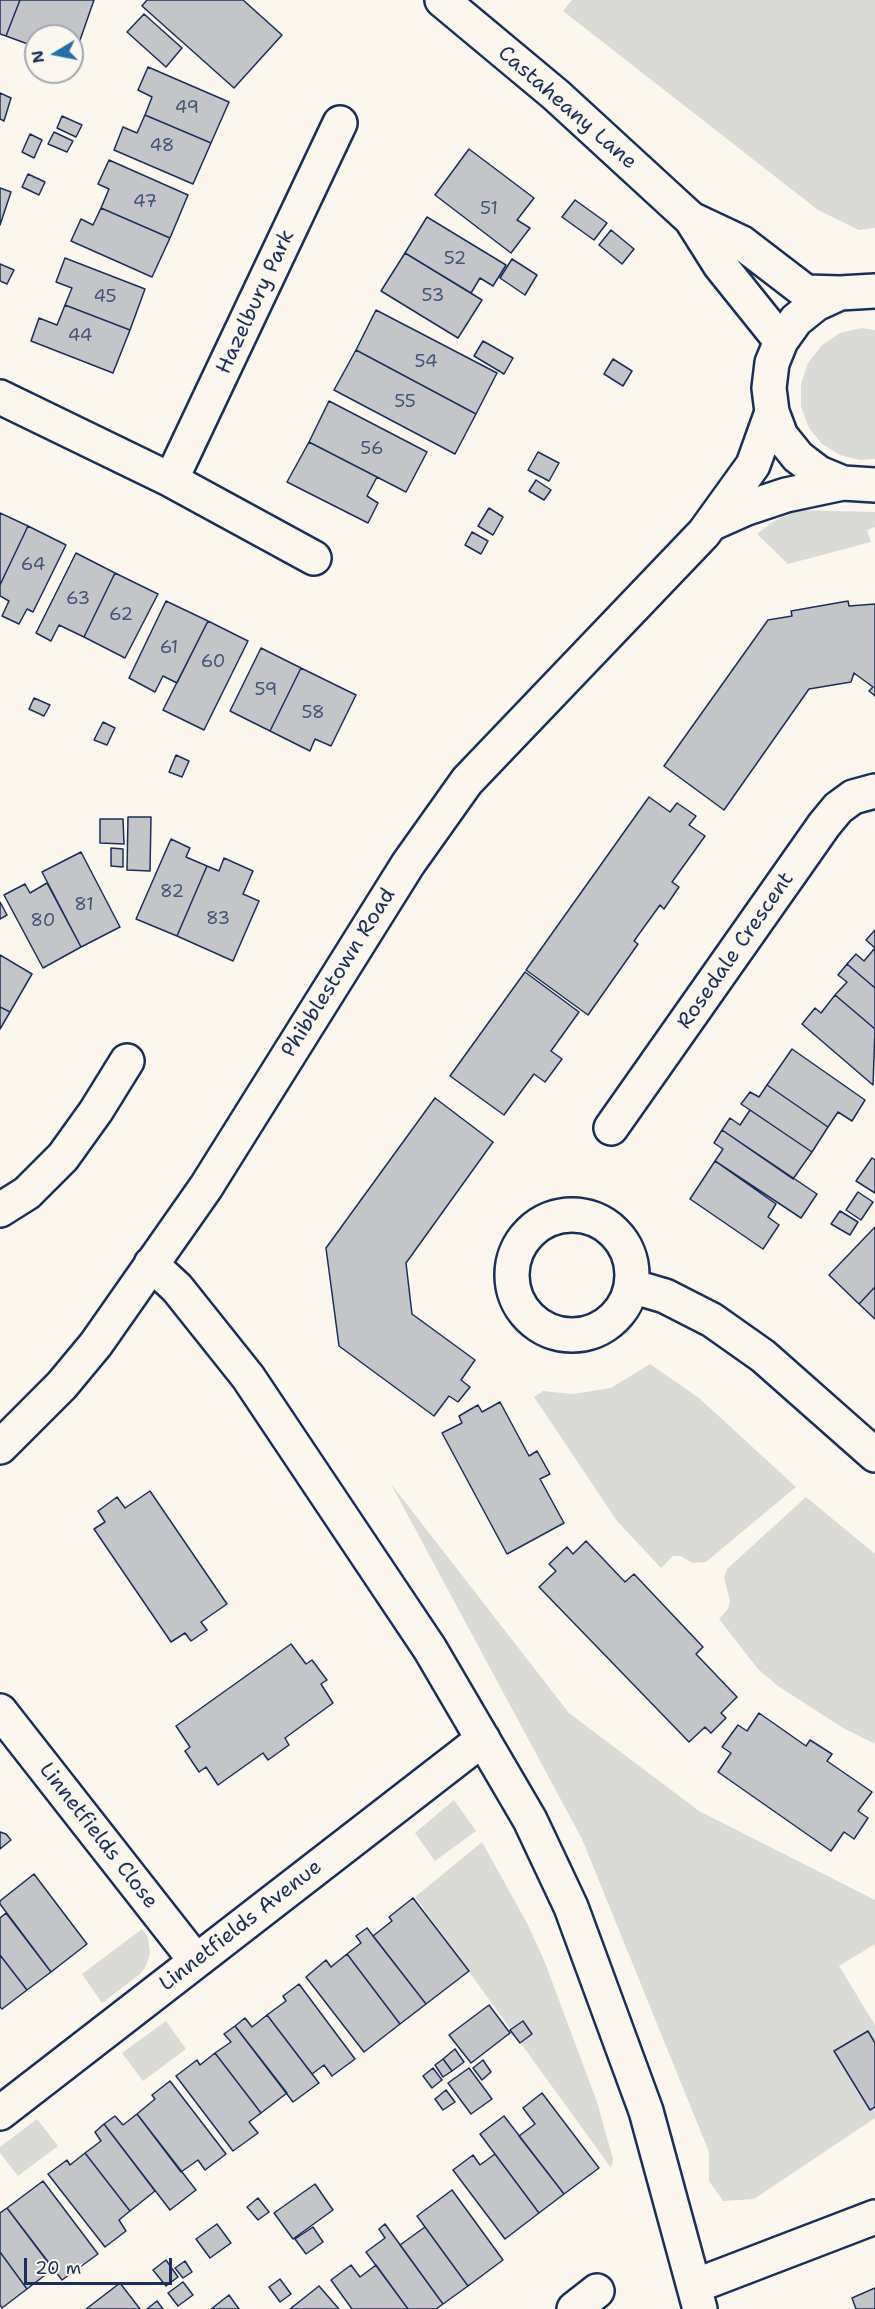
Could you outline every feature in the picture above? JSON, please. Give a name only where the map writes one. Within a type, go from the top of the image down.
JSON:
[{"type":"street","name":"Castaheany Lane","points":[[442,0],[556,95],[691,219],[720,265],[781,341]]},
{"type":"street","name":"Hazelbury Park","points":[[171,480],[340,123]]},
{"type":"street","name":"Castaheany Lane","points":[[691,219],[742,243],[806,292],[864,290]]},
{"type":"street","points":[[859,484],[819,473],[798,457],[781,436],[772,412],[769,388],[772,363],[781,341],[796,320],[816,304],[864,290]]},
{"type":"street","points":[[0,397],[171,480],[314,558]]},
{"type":"street","name":"Phibblestown Road","points":[[0,1447],[62,1385],[89,1352],[152,1264],[206,1187],[408,864],[467,782],[711,524],[753,465],[772,412]]},
{"type":"street","name":"Phibblestown Road","points":[[711,524],[747,508],[786,495],[859,484]]},
{"type":"street","name":"Rosedale Crescent","points":[[611,1128],[838,808],[853,797],[875,792]]},
{"type":"street","points":[[0,1210],[27,1193],[63,1157],[96,1111],[127,1061]]},
{"type":"street","points":[[152,1264],[177,1288],[248,1377],[430,1648],[530,1820],[571,1907],[646,2111],[698,2297],[875,2217]]},
{"type":"street","points":[[631,1286],[665,1296],[712,1320],[763,1356],[875,1455]]},
{"type":"street","name":"Linnetfields Close","points":[[0,1712],[196,1961]]},
{"type":"street","name":"Linnetfields Avenue","points":[[0,2113],[483,1739]]},
{"type":"shaded area","points":[[572,0],[875,0],[875,228],[859,230],[818,210],[563,11]]},
{"type":"shaded area","points":[[862,328],[875,330],[875,459],[860,460],[840,455],[822,444],[809,428],[801,407],[801,384],[808,363],[822,345],[840,333]]},
{"type":"shaded area","points":[[799,510],[875,512],[875,527],[867,530],[871,542],[788,564],[757,534],[774,521]]},
{"type":"shaded area","points":[[650,1364],[699,1398],[796,1487],[706,1562],[693,1563],[680,1556],[673,1556],[661,1568],[617,1521],[534,1397],[543,1391],[573,1394],[611,1388]]},
{"type":"shaded area","points":[[391,1484],[569,1713],[699,1811],[875,1900],[875,1944],[839,1966],[875,2025],[875,2118],[754,2199],[723,2201],[709,2181],[709,2152],[582,1839]]},
{"type":"shaded area","points":[[806,1497],[875,1554],[875,1744],[843,1728],[778,1686],[758,1669],[719,1619],[728,1609],[730,1601],[724,1578],[727,1569]]},
{"type":"shaded area","points":[[454,1800],[476,1831],[435,1861],[415,1833]]},
{"type":"shaded area","points":[[482,1842],[527,1923],[544,1960],[597,2102],[613,2159],[611,2168],[415,1897]]},
{"type":"shaded area","points":[[142,1929],[148,1938],[150,1953],[146,1966],[140,1974],[102,2003],[82,1974]]},
{"type":"shaded area","points":[[166,2021],[186,2049],[143,2081],[122,2053]]},
{"type":"shaded area","points":[[37,2119],[58,2146],[18,2176],[0,2153],[0,2147]]},
{"type":"building","points":[[0,0],[20,0],[6,36],[0,34]]},
{"type":"building","points":[[20,0],[94,0],[84,29],[84,24],[24,24],[24,43],[6,36]]},
{"type":"building","points":[[147,0],[243,0],[282,35],[234,88],[142,6]]},
{"type":"building","points":[[144,14],[182,48],[166,67],[127,32]]},
{"type":"building","points":[[148,67],[229,102],[211,143],[145,115],[152,97],[138,90]]},
{"type":"building","points":[[0,93],[11,98],[4,121],[0,119]]},
{"type":"building","points":[[145,115],[211,143],[193,184],[114,150],[123,127],[137,133]]},
{"type":"building","points":[[62,116],[82,125],[76,137],[57,128]]},
{"type":"building","points":[[54,132],[73,141],[67,152],[48,144]]},
{"type":"building","points":[[30,134],[42,140],[34,158],[22,152]]},
{"type":"building","points":[[469,149],[534,198],[517,220],[530,228],[511,253],[435,195]]},
{"type":"building","points":[[109,160],[188,195],[170,238],[101,208],[109,189],[98,184]]},
{"type":"building","points":[[28,174],[45,182],[39,195],[22,187]]},
{"type":"building","points":[[0,188],[11,192],[0,225]]},
{"type":"building","points":[[575,200],[607,223],[594,240],[562,217]]},
{"type":"building","points":[[101,208],[170,238],[152,277],[71,241],[81,219],[93,225]]},
{"type":"building","points":[[427,217],[506,265],[493,286],[480,278],[471,293],[405,253]]},
{"type":"building","points":[[611,230],[634,249],[622,264],[599,245]]},
{"type":"building","points":[[405,253],[482,300],[458,338],[381,291]]},
{"type":"building","points":[[65,258],[145,289],[130,330],[65,305],[72,288],[56,282]]},
{"type":"building","points":[[512,259],[537,275],[525,295],[500,278]]},
{"type":"building","points":[[0,264],[14,270],[7,284],[0,281]]},
{"type":"building","points":[[65,305],[130,330],[113,373],[31,341],[39,318],[57,325]]},
{"type":"building","points":[[376,310],[497,373],[476,414],[356,350]]},
{"type":"building","points":[[483,341],[513,358],[504,374],[474,356]]},
{"type":"building","points":[[356,350],[476,414],[455,454],[334,390]]},
{"type":"building","points":[[613,359],[632,371],[623,386],[604,374]]},
{"type":"building","points":[[329,401],[427,452],[406,492],[309,442]]},
{"type":"building","points":[[309,442],[377,477],[367,496],[378,503],[368,523],[287,482]]},
{"type":"building","points":[[538,452],[559,463],[549,481],[528,470]]},
{"type":"building","points":[[536,480],[551,490],[544,500],[529,491]]},
{"type":"building","points":[[489,508],[503,517],[493,535],[478,526]]},
{"type":"building","points":[[0,513],[28,526],[0,585]]},
{"type":"building","points":[[28,526],[66,545],[33,612],[27,609],[19,624],[2,616],[9,601],[0,596],[0,585]]},
{"type":"building","points":[[472,532],[488,541],[481,554],[465,545]]},
{"type":"building","points":[[76,553],[115,573],[84,637],[59,625],[51,641],[36,633]]},
{"type":"building","points":[[115,573],[158,594],[125,658],[84,637]]},
{"type":"building","points":[[166,601],[208,621],[177,683],[163,676],[155,692],[129,678]]},
{"type":"building","points":[[848,601],[849,606],[875,604],[875,696],[869,691],[873,687],[854,673],[851,682],[809,689],[724,810],[664,766],[768,620],[792,616],[791,611]]},
{"type":"building","points":[[208,621],[248,641],[204,730],[163,710]]},
{"type":"building","points":[[261,648],[301,668],[270,731],[230,711]]},
{"type":"building","points":[[301,668],[356,695],[331,746],[315,739],[310,751],[270,731]]},
{"type":"building","points":[[34,698],[50,705],[44,716],[29,709]]},
{"type":"building","points":[[103,722],[115,728],[107,745],[94,740]]},
{"type":"building","points":[[176,755],[189,761],[182,777],[169,772]]},
{"type":"building","points":[[649,797],[670,812],[677,803],[696,816],[689,825],[705,836],[672,882],[679,887],[664,909],[660,905],[634,941],[638,944],[588,1015],[526,970]]},
{"type":"building","points":[[128,817],[151,817],[150,871],[127,870]]},
{"type":"building","points":[[100,819],[123,819],[124,844],[100,843]]},
{"type":"building","points":[[171,839],[190,848],[186,857],[207,866],[177,936],[136,919]]},
{"type":"building","points":[[111,848],[123,849],[123,867],[111,866]]},
{"type":"building","points":[[81,852],[120,927],[81,947],[42,872]]},
{"type":"building","points":[[224,858],[253,871],[243,894],[259,901],[233,961],[177,936],[207,866],[219,871]]},
{"type":"building","points":[[47,883],[81,947],[43,968],[4,895],[25,884],[30,893]]},
{"type":"building","points":[[0,902],[7,915],[0,919]]},
{"type":"building","points":[[875,930],[875,948],[866,940]]},
{"type":"building","points":[[875,948],[875,988],[847,964],[856,954],[864,961]]},
{"type":"building","points":[[0,955],[32,974],[10,1012],[0,1007]]},
{"type":"building","points":[[847,964],[875,988],[875,1029],[835,995],[847,982],[838,975]]},
{"type":"building","points":[[525,972],[579,1012],[551,1051],[562,1059],[545,1082],[534,1074],[504,1115],[450,1076]]},
{"type":"building","points":[[835,995],[875,1029],[873,1085],[802,1024],[815,1008],[821,1013]]},
{"type":"building","points":[[0,1007],[10,1012],[0,1029]]},
{"type":"building","points":[[792,1049],[865,1100],[852,1121],[838,1112],[828,1127],[767,1085]]},
{"type":"building","points":[[767,1085],[828,1127],[812,1152],[741,1104],[750,1092],[759,1097]]},
{"type":"building","points":[[435,1098],[493,1142],[406,1263],[412,1314],[475,1360],[461,1380],[470,1387],[458,1402],[449,1396],[434,1416],[339,1346],[326,1248]]},
{"type":"building","points":[[750,1110],[812,1152],[793,1179],[722,1130],[730,1118],[740,1125]]},
{"type":"building","points":[[722,1130],[817,1194],[801,1218],[715,1161],[723,1149],[714,1143]]},
{"type":"building","points":[[872,1158],[875,1160],[875,1193],[856,1181]]},
{"type":"building","points":[[715,1161],[776,1204],[768,1217],[779,1225],[763,1249],[690,1199]]},
{"type":"building","points":[[858,1192],[873,1202],[861,1220],[846,1210]]},
{"type":"building","points":[[840,1211],[858,1222],[850,1235],[831,1224]]},
{"type":"building","points":[[875,1227],[875,1287],[859,1304],[829,1275]]},
{"type":"building","points":[[875,1287],[875,1319],[859,1304]]},
{"type":"building","points":[[500,1402],[529,1456],[537,1451],[550,1474],[540,1479],[564,1523],[507,1554],[442,1433],[462,1423],[459,1416],[478,1405],[482,1412]]},
{"type":"building","points":[[150,1491],[227,1604],[201,1622],[207,1630],[191,1641],[185,1633],[171,1642],[94,1529],[105,1522],[98,1511],[117,1497],[125,1508]]},
{"type":"building","points":[[586,1541],[625,1582],[634,1574],[703,1647],[696,1654],[737,1697],[721,1713],[726,1718],[711,1733],[705,1727],[689,1742],[539,1587],[556,1571],[549,1564],[567,1547],[573,1554]]},
{"type":"building","points":[[291,1644],[306,1664],[312,1660],[327,1680],[321,1684],[333,1703],[285,1738],[289,1745],[268,1760],[263,1753],[218,1785],[206,1767],[199,1772],[185,1751],[190,1747],[176,1726]]},
{"type":"building","points":[[759,1713],[806,1746],[810,1740],[832,1754],[827,1761],[872,1792],[858,1811],[868,1818],[854,1839],[844,1832],[831,1851],[718,1772],[731,1753],[722,1747],[738,1725],[747,1731]]},
{"type":"building","points":[[0,1832],[6,1834],[11,1840],[0,1849]]},
{"type":"building","points":[[34,1874],[87,1944],[51,1972],[0,1904],[0,1901]]},
{"type":"building","points":[[413,1898],[469,1971],[426,2004],[373,1936],[392,1921],[389,1917]]},
{"type":"building","points":[[6,1913],[51,1972],[27,1990],[0,1955],[0,1918]]},
{"type":"building","points":[[367,1928],[426,2004],[400,2024],[347,1954],[361,1943],[356,1936]]},
{"type":"building","points":[[347,1954],[400,2024],[364,2052],[306,1977],[326,1960],[331,1967]]},
{"type":"building","points":[[0,1955],[27,1990],[2,2009],[0,2007]]},
{"type":"building","points":[[299,1984],[355,2059],[332,2076],[324,2065],[312,2074],[267,2015],[286,2001],[283,1996]]},
{"type":"building","points":[[489,2005],[510,2033],[471,2063],[449,2035]]},
{"type":"building","points":[[267,2015],[319,2083],[293,2102],[235,2026],[245,2018],[252,2027]]},
{"type":"building","points":[[523,2021],[532,2034],[520,2043],[510,2030]]},
{"type":"building","points":[[235,2026],[287,2093],[261,2113],[215,2053],[231,2042],[224,2034]]},
{"type":"building","points":[[868,2031],[875,2043],[875,2107],[870,2110],[834,2051]]},
{"type":"building","points":[[455,2049],[464,2062],[452,2071],[443,2059]]},
{"type":"building","points":[[215,2053],[261,2113],[249,2122],[258,2133],[233,2151],[176,2076],[197,2060],[200,2065]]},
{"type":"building","points":[[443,2059],[452,2071],[443,2077],[435,2065]]},
{"type":"building","points":[[483,2060],[491,2072],[482,2080],[473,2068]]},
{"type":"building","points":[[433,2068],[442,2080],[432,2088],[423,2076]]},
{"type":"building","points":[[469,2068],[492,2099],[471,2114],[448,2083]]},
{"type":"building","points":[[170,2081],[226,2154],[205,2170],[198,2160],[181,2172],[137,2114],[155,2099],[152,2095]]},
{"type":"building","points":[[446,2090],[455,2102],[443,2110],[435,2099]]},
{"type":"building","points":[[542,2093],[599,2168],[564,2194],[519,2136],[535,2124],[523,2108]]},
{"type":"building","points":[[137,2114],[196,2190],[170,2210],[104,2124],[115,2116],[123,2125]]},
{"type":"building","points":[[504,2116],[564,2194],[539,2213],[480,2134]]},
{"type":"building","points":[[104,2124],[155,2191],[130,2211],[85,2153],[101,2141],[95,2132]]},
{"type":"building","points":[[85,2153],[130,2211],[119,2220],[126,2231],[105,2247],[48,2174],[67,2160],[70,2165]]},
{"type":"building","points":[[495,2154],[539,2213],[505,2239],[453,2170],[473,2155],[480,2165]]},
{"type":"building","points":[[43,2181],[98,2254],[62,2280],[7,2208]]},
{"type":"building","points":[[315,2184],[333,2210],[293,2239],[274,2213]]},
{"type":"building","points":[[452,2190],[503,2260],[468,2286],[417,2216]]},
{"type":"building","points":[[258,2198],[269,2212],[258,2220],[247,2207]]},
{"type":"building","points":[[7,2208],[53,2269],[27,2289],[0,2252],[0,2213]]},
{"type":"building","points":[[217,2224],[231,2243],[210,2258],[196,2239]]},
{"type":"building","points":[[385,2224],[443,2304],[436,2309],[408,2309],[366,2252],[385,2238],[379,2229]]},
{"type":"building","points":[[313,2227],[323,2242],[306,2254],[295,2239]]},
{"type":"building","points":[[425,2227],[468,2286],[443,2304],[400,2245]]},
{"type":"building","points":[[0,2252],[27,2289],[2,2308],[0,2305]]},
{"type":"building","points":[[166,2260],[178,2277],[166,2286],[153,2270]]},
{"type":"building","points":[[185,2261],[192,2272],[183,2278],[175,2268]]},
{"type":"building","points":[[351,2265],[360,2277],[376,2265],[408,2309],[352,2309],[331,2280]]},
{"type":"building","points":[[280,2279],[291,2294],[280,2302],[269,2287]]},
{"type":"building","points":[[183,2282],[193,2295],[178,2306],[168,2293]]},
{"type":"building","points":[[120,2283],[140,2309],[86,2309]]},
{"type":"building","points":[[319,2286],[339,2309],[290,2309]]},
{"type":"building","points":[[875,2288],[875,2309],[856,2309],[852,2298]]},
{"type":"building","points":[[229,2295],[239,2309],[211,2309]]},
{"type":"building","points":[[157,2301],[163,2309],[147,2309]]}]
